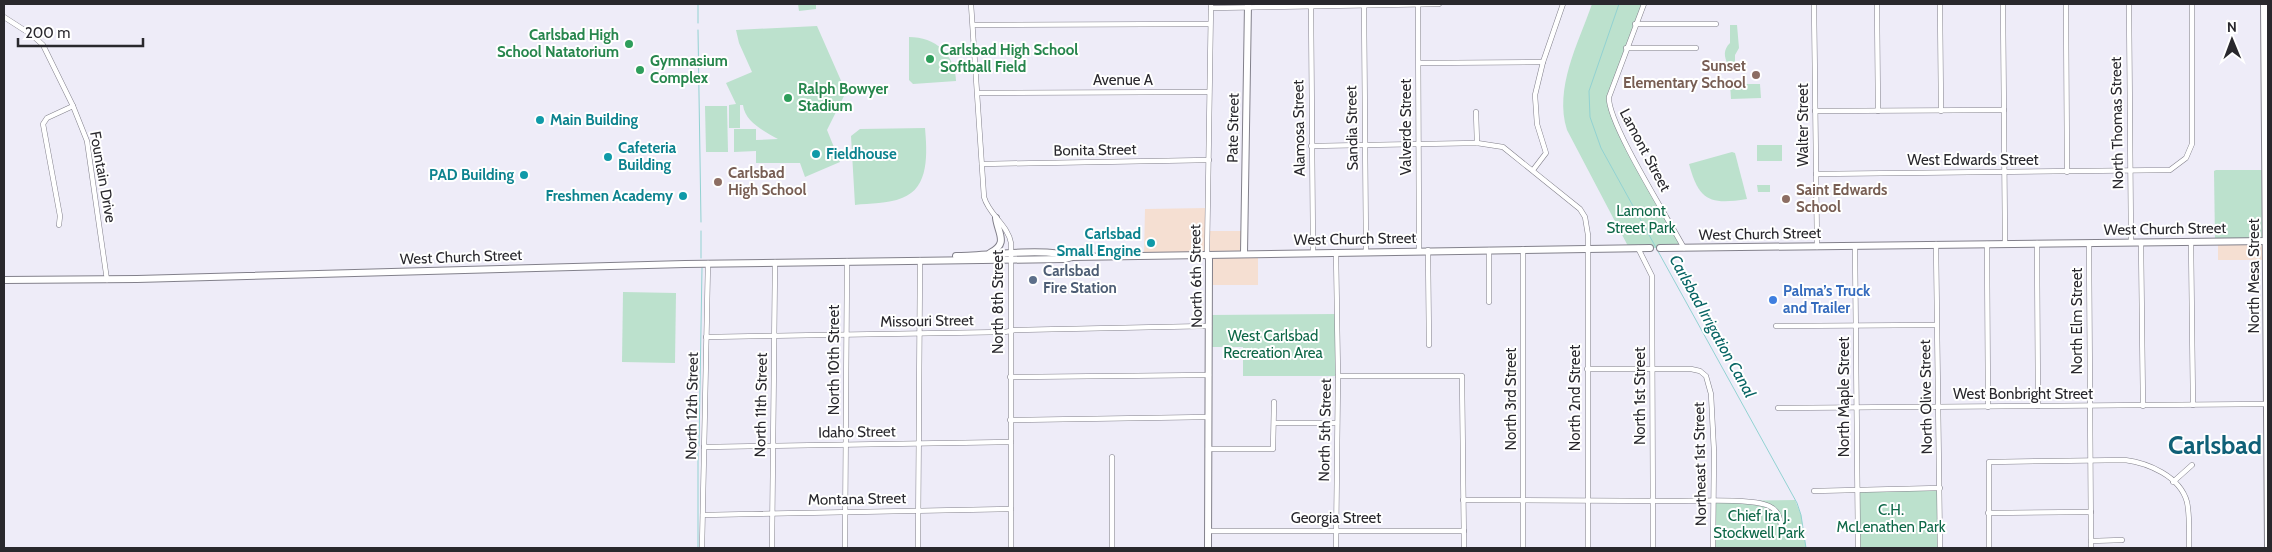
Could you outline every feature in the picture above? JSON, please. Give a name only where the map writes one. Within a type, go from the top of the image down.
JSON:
[{"type":"street","name":"North 8th Street","points":[[971,4],[984,197],[1009,236],[1011,257],[1010,442],[1012,548]]},
{"type":"street","name":"Valverde Street","points":[[1418,4],[1419,251]]},
{"type":"street","points":[[1211,6],[1438,4]]},
{"type":"street","points":[[1533,170],[1546,153],[1537,124],[1536,88],[1563,4]]},
{"type":"street","name":"Lamont Street","points":[[1644,4],[1609,97],[1610,110],[1623,138],[1684,248]]},
{"type":"street","name":"Walter Street","points":[[1814,4],[1816,247]]},
{"type":"street","points":[[1877,4],[1878,111]]},
{"type":"street","points":[[1940,4],[1941,110]]},
{"type":"street","points":[[2003,4],[2005,243]]},
{"type":"street","points":[[2066,4],[2067,172]]},
{"type":"street","name":"North Thomas Street","points":[[2129,4],[2131,242]]},
{"type":"street","name":"West Edwards Street","points":[[1816,174],[2130,172],[2170,170],[2184,160],[2191,149],[2193,124],[2192,4]]},
{"type":"street","name":"North Mesa Street","points":[[2264,4],[2268,548]]},
{"type":"street","name":"Alamosa Street","points":[[1311,5],[1313,252]]},
{"type":"street","name":"Sandia Street","points":[[1364,5],[1366,252]]},
{"type":"street","name":"North 6th Street","points":[[1208,548],[1209,259],[1207,254],[1211,6]]},
{"type":"street","name":"Pate Street","points":[[1244,253],[1248,6]]},
{"type":"street","name":"Fountain Drive","points":[[4,17],[32,35],[43,45],[74,106],[89,150],[106,280]]},
{"type":"street","points":[[973,25],[1210,24]]},
{"type":"street","points":[[1636,24],[1716,24]]},
{"type":"street","points":[[1626,48],[1696,48]]},
{"type":"street","points":[[1419,63],[1543,62]]},
{"type":"street","name":"Avenue A","points":[[978,93],[1209,92]]},
{"type":"street","points":[[58,225],[60,216],[44,136],[44,122],[47,118],[74,106]]},
{"type":"street","points":[[1815,111],[2004,110]]},
{"type":"street","points":[[1476,112],[1477,143]]},
{"type":"street","name":"North 2nd Street","points":[[1311,146],[1477,143],[1503,147],[1582,212],[1586,220],[1587,248],[1588,548]]},
{"type":"street","name":"Bonita Street","points":[[982,164],[1209,160]]},
{"type":"street","points":[[987,255],[1000,245],[1001,235],[996,218]]},
{"type":"street","points":[[2191,241],[2193,405]]},
{"type":"street","name":"West Church Street","points":[[4,280],[106,280],[708,263],[920,260],[1065,254],[1072,257],[1428,250],[2267,241]]},
{"type":"street","points":[[2142,242],[2143,406]]},
{"type":"street","points":[[2037,243],[2038,406]]},
{"type":"street","name":"North Elm Street","points":[[2089,243],[2092,548]]},
{"type":"street","name":"North Olive Street","points":[[1936,244],[1940,548]]},
{"type":"street","points":[[1987,244],[1988,407]]},
{"type":"street","name":"North Maple Street","points":[[1855,246],[1858,548]]},
{"type":"street","name":"North 1st Street","points":[[1638,248],[1652,276],[1653,548]]},
{"type":"street","name":"North 3rd Street","points":[[1523,249],[1523,548]]},
{"type":"street","points":[[1428,250],[1428,345]]},
{"type":"street","points":[[1489,250],[1489,302]]},
{"type":"street","name":"North 5th Street","points":[[1336,252],[1338,376],[1336,548]]},
{"type":"street","name":"West Church Street","points":[[920,260],[928,257],[987,255],[1011,257]]},
{"type":"street","points":[[918,548],[920,260]]},
{"type":"street","name":"North 10th Street","points":[[845,548],[847,261]]},
{"type":"street","name":"North 11th Street","points":[[772,548],[775,262]]},
{"type":"street","name":"North 12th Street","points":[[702,548],[708,263]]},
{"type":"street","points":[[1776,326],[1936,325]]},
{"type":"street","name":"Missouri Street","points":[[706,337],[919,334],[1209,326]]},
{"type":"street","name":"Northeast 1st Street","points":[[1587,369],[1696,369],[1703,372],[1708,380],[1713,428],[1713,548]]},
{"type":"street","points":[[1010,377],[1208,374]]},
{"type":"street","points":[[1338,376],[1462,376],[1464,548]]},
{"type":"street","points":[[1208,449],[1272,449],[1274,402]]},
{"type":"street","name":"West Bonbright Street","points":[[1778,408],[2268,404]]},
{"type":"street","points":[[1010,420],[1208,418]]},
{"type":"street","points":[[1274,424],[1337,423]]},
{"type":"street","name":"Idaho Street","points":[[704,447],[1010,442]]},
{"type":"street","points":[[1112,457],[1112,548]]},
{"type":"street","points":[[1989,548],[1989,462],[2090,460],[2140,462],[2153,467],[2173,482],[2181,490],[2187,502],[2189,548]]},
{"type":"street","points":[[2173,482],[2192,465]]},
{"type":"street","points":[[1814,491],[1940,488]]},
{"type":"street","points":[[1463,500],[1714,501],[1769,506],[1779,515],[1781,532]]},
{"type":"street","name":"Montana Street","points":[[703,515],[1011,508]]},
{"type":"street","points":[[1988,513],[2091,512]]},
{"type":"street","name":"Georgia Street","points":[[1208,531],[1464,531]]},
{"type":"street","points":[[2092,541],[2122,540]]},
{"type":"shaded area","points":[[1207,208],[1207,231],[1244,231],[1244,253],[1258,253],[1258,285],[1209,285],[1207,254],[1144,255],[1145,209]]},
{"type":"shaded area","points":[[2218,241],[2268,241],[2266,260],[2218,260]]},
{"type":"green space","points":[[798,4],[816,4],[816,9],[799,11]]},
{"type":"green space","name":"Lamont Street Park","points":[[1592,4],[1644,4],[1609,97],[1613,119],[1684,248],[1629,248],[1567,130],[1563,98],[1569,66]]},
{"type":"green space","points":[[1730,25],[1737,25],[1739,48],[1735,55],[1735,65],[1728,65],[1725,56],[1726,48],[1730,43]]},
{"type":"green space","name":"Ralph Bowyer Stadium","points":[[817,26],[846,92],[827,130],[840,162],[805,177],[800,163],[756,163],[756,151],[734,152],[734,129],[756,129],[756,140],[778,139],[751,121],[743,105],[740,105],[740,128],[729,128],[729,105],[736,104],[726,83],[752,72],[739,43],[736,30]]},
{"type":"green space","name":"Carlsbad High School Softball Field","points":[[909,37],[927,40],[942,49],[952,63],[956,81],[913,84],[909,80]]},
{"type":"green space","points":[[1730,84],[1760,84],[1761,98],[1731,99]]},
{"type":"green space","points":[[705,106],[727,106],[728,152],[706,152]]},
{"type":"green space","points":[[925,128],[925,168],[918,186],[911,193],[897,200],[855,205],[851,136],[860,129]]},
{"type":"green space","points":[[1757,145],[1782,145],[1782,161],[1757,161]]},
{"type":"green space","points":[[1732,152],[1735,153],[1747,199],[1724,201],[1708,198],[1697,186],[1689,164]]},
{"type":"green space","points":[[2266,170],[2266,241],[2215,241],[2214,171]]},
{"type":"green space","points":[[1757,185],[1770,185],[1770,192],[1758,192]]},
{"type":"green space","points":[[623,292],[676,293],[675,363],[622,362]]},
{"type":"green space","name":"West Carlsbad Recreation Area","points":[[1336,314],[1338,376],[1243,376],[1243,347],[1209,347],[1209,315]]},
{"type":"green space","name":"C.H. McLenathen Park","points":[[1940,488],[1940,548],[1858,548],[1857,490]]},
{"type":"green space","name":"Chief Ira J. Stockwell Park","points":[[1795,500],[1801,515],[1806,548],[1713,548],[1713,501]]},
{"type":"waterway","points":[[698,4],[698,23]]},
{"type":"waterway","name":"Carlsbad Irrigation Canal","points":[[1619,4],[1589,91],[1590,117],[1601,148],[1797,503],[1801,515],[1806,548]]},
{"type":"waterway","points":[[698,30],[701,222]]},
{"type":"waterway","points":[[701,231],[701,258]]},
{"type":"waterway","points":[[699,446],[702,268]]},
{"type":"waterway","points":[[698,450],[698,548]]},
{"type":"place","name":"Carlsbad High School Natatorium","points":[[629,44]]},
{"type":"place","name":"Carlsbad High School Softball Field","points":[[930,59]]},
{"type":"place","name":"Gymnasium Complex","points":[[640,70]]},
{"type":"place","name":"Sunset Elementary School","points":[[1756,75]]},
{"type":"place","name":"Ralph Bowyer Stadium","points":[[788,98]]},
{"type":"place","name":"Main Building","points":[[540,120]]},
{"type":"place","name":"Fieldhouse","points":[[816,154]]},
{"type":"place","name":"Cafeteria Building","points":[[608,157]]},
{"type":"place","name":"PAD Building","points":[[524,175]]},
{"type":"place","name":"Carlsbad High School","points":[[718,182]]},
{"type":"place","name":"Freshmen Academy","points":[[683,196]]},
{"type":"place","name":"Saint Edwards School","points":[[1786,199]]},
{"type":"place","name":"Carlsbad Small Engine","points":[[1151,243]]},
{"type":"place","name":"Carlsbad Fire Station","points":[[1033,280]]},
{"type":"place","name":"Palma’s Truck and Trailer","points":[[1773,300]]},
{"type":"district","name":"Carlsbad","points":[[2215,445]]}]
